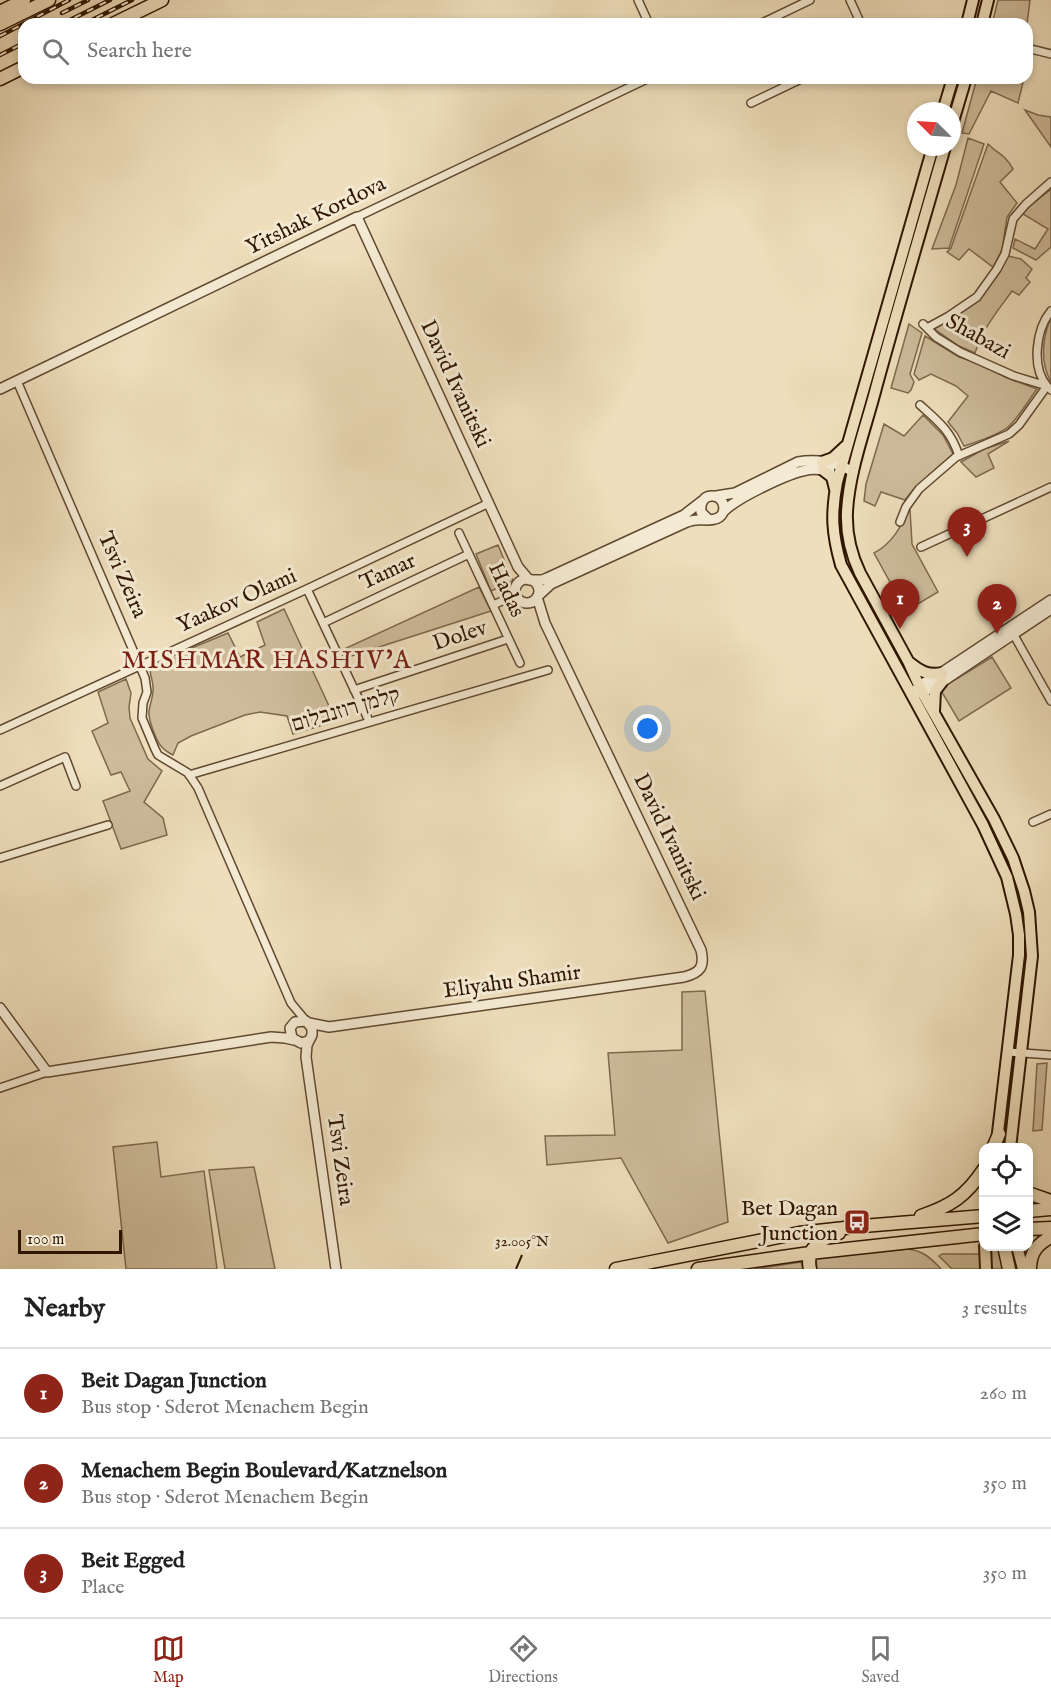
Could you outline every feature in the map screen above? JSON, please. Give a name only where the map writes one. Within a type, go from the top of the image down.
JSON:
[{"type":"highway","points":[[0,12],[24,0]]},
{"type":"highway","points":[[0,24],[49,0]]},
{"type":"highway","points":[[125,18],[162,0]]},
{"type":"highway","points":[[0,79],[18,70]]},
{"type":"highway","points":[[996,1143],[999,1134]]},
{"type":"highway","points":[[906,1222],[937,1211],[965,1194],[979,1176]]},
{"type":"highway","points":[[1033,1194],[1051,1201]]},
{"type":"highway","points":[[1033,1211],[1051,1209]]},
{"type":"highway","points":[[616,1269],[781,1236],[863,1226],[979,1216]]},
{"type":"highway","points":[[810,1269],[810,1253],[818,1242],[826,1237],[863,1226]]},
{"type":"highway","points":[[1033,1229],[1051,1228]]},
{"type":"highway","points":[[698,1269],[810,1253],[979,1235]]},
{"type":"highway","points":[[1030,1269],[1031,1255],[1034,1250],[1051,1237]]},
{"type":"highway","points":[[1005,1251],[1009,1269]]},
{"type":"main road","points":[[968,18],[973,0]]},
{"type":"main road","points":[[984,18],[988,0]]},
{"type":"main road","points":[[945,102],[950,84]]},
{"type":"main road","points":[[959,102],[964,84]]},
{"type":"main road","points":[[930,156],[841,469],[832,514],[833,530],[842,565],[918,691],[993,845],[1012,894],[1019,955],[999,1134]]},
{"type":"main road","points":[[942,156],[853,472],[847,512],[848,532],[850,547],[860,573],[908,661],[918,691],[934,711],[1004,839],[1024,891],[1029,912],[1032,956],[1011,1143]]},
{"type":"main road","points":[[835,493],[832,477],[823,466],[848,443]]},
{"type":"main road","points":[[908,661],[924,673],[942,677],[935,692],[934,711]]},
{"type":"main road","points":[[985,1251],[986,1269]]},
{"type":"main road","points":[[1018,1251],[1023,1269]]},
{"type":"street","points":[[638,0],[646,18]]},
{"type":"street","points":[[772,18],[810,0]]},
{"type":"street","points":[[850,0],[858,18]]},
{"type":"street","points":[[1033,50],[1051,54]]},
{"type":"street","name":"Yitshak Kordova","points":[[0,389],[636,84]]},
{"type":"street","points":[[750,103],[790,84]]},
{"type":"street","name":"Shabazi","points":[[1049,388],[1014,376],[960,352],[936,337],[925,326],[949,316],[977,297],[1005,254],[1013,219],[1051,182]]},
{"type":"street","name":"David Ivanitski","points":[[357,218],[518,567],[520,578],[518,585]]},
{"type":"street","points":[[900,522],[906,507],[920,489],[959,456],[1009,434],[1049,388],[1037,364],[1039,340],[1051,311]]},
{"type":"street","name":"Tsvi Zeira","points":[[17,381],[140,664],[147,686],[142,718],[155,749],[158,755],[189,775],[198,789],[291,1003],[293,1016],[291,1026]]},
{"type":"street","points":[[920,405],[950,434],[959,456]]},
{"type":"street","points":[[823,466],[790,475],[734,502],[719,517],[712,520],[698,519],[687,522],[551,584],[534,601],[525,603],[520,601],[516,595],[518,585],[523,580],[547,578],[684,515],[708,496],[735,493],[798,462],[805,461],[853,472]]},
{"type":"street","points":[[921,547],[1051,487]]},
{"type":"street","points":[[716,496],[723,504],[724,511]]},
{"type":"street","points":[[702,501],[701,512],[708,519]]},
{"type":"street","name":"Yaakov Olami","points":[[0,730],[489,503]]},
{"type":"street","name":"Hadas","points":[[459,533],[520,663]]},
{"type":"street","name":"Tamar","points":[[323,623],[469,554]]},
{"type":"street","name":"David Ivanitski","points":[[518,567],[530,580]]},
{"type":"street","points":[[530,580],[537,586],[538,596]]},
{"type":"street","points":[[307,589],[369,721]]},
{"type":"street","points":[[493,605],[516,595]]},
{"type":"street","name":"David Ivanitski","points":[[538,596],[545,623],[701,950],[703,963],[699,971]]},
{"type":"street","points":[[918,691],[1011,631],[1051,600]]},
{"type":"street","name":"David Ivanitski","points":[[525,603],[545,623]]},
{"type":"street","points":[[1011,631],[1051,609]]},
{"type":"street","points":[[1011,631],[1051,701]]},
{"type":"street","name":"Dolev","points":[[354,690],[508,639]]},
{"type":"street","name":"קלמן רוזנבלום","points":[[189,775],[548,670]]},
{"type":"street","points":[[0,786],[65,757],[76,786]]},
{"type":"street","points":[[1033,822],[1051,814]]},
{"type":"street","points":[[0,858],[108,825]]},
{"type":"street","name":"Eliyahu Shamir","points":[[307,1022],[320,1027],[329,1027],[684,977],[699,971]]},
{"type":"street","name":"Tsvi Zeira","points":[[291,1003],[307,1022]]},
{"type":"street","points":[[0,1008],[47,1072]]},
{"type":"street","points":[[0,1088],[47,1072],[271,1037],[304,1042],[309,1039],[312,1032],[307,1022],[299,1020],[271,1037]]},
{"type":"street","points":[[291,1026],[290,1035],[295,1041]]},
{"type":"street","name":"Eliyahu Shamir","points":[[309,1039],[329,1027]]},
{"type":"street","name":"Tsvi Zeira","points":[[306,1057],[309,1039]]},
{"type":"street","name":"Tsvi Zeira","points":[[295,1041],[301,1046],[306,1057],[336,1269]]},
{"type":"street","points":[[1009,1052],[1051,1054]]},
{"type":"shaded area","points":[[998,0],[1030,0],[1028,18],[994,18]]},
{"type":"shaded area","points":[[975,84],[1023,84],[1018,103],[991,91],[969,134],[962,133]]},
{"type":"shaded area","points":[[1025,110],[1051,117],[1051,147]]},
{"type":"shaded area","points":[[968,138],[984,144],[949,248],[932,249],[956,185]]},
{"type":"shaded area","points":[[988,144],[1004,157],[1013,169],[1000,182],[1017,203],[1007,217],[1002,250],[993,267],[969,249],[959,260],[947,252],[951,248]]},
{"type":"shaded area","points":[[1051,189],[1051,247],[1036,260],[1013,248],[1015,239],[1035,249],[1048,229],[1023,214]]},
{"type":"shaded area","points":[[1008,256],[1021,259],[1032,269],[1026,278],[1030,282],[1019,295],[1012,291],[986,328],[975,353],[959,346],[933,328],[976,298],[993,280]]},
{"type":"shaded area","points":[[1051,318],[1051,382],[1045,367],[1044,350]]},
{"type":"shaded area","points":[[909,324],[922,333],[910,374],[914,382],[908,393],[891,388]]},
{"type":"shaded area","points":[[925,336],[959,357],[1037,389],[1008,427],[993,436],[964,446],[948,422],[968,396],[956,386],[931,374],[919,380],[914,374]]},
{"type":"shaded area","points":[[923,415],[943,435],[953,454],[905,500],[881,492],[875,506],[864,501],[866,484],[884,424],[904,436]]},
{"type":"shaded area","points":[[1009,441],[988,454],[994,468],[976,477],[961,462],[984,449]]},
{"type":"shaded area","points":[[910,509],[912,544],[938,592],[906,611],[874,553],[891,540]]},
{"type":"shaded area","points":[[498,545],[513,581],[491,591],[476,554]]},
{"type":"shaded area","points":[[479,587],[491,611],[348,657],[344,649]]},
{"type":"shaded area","points":[[284,609],[336,721],[293,734],[287,716],[260,712],[245,715],[191,736],[178,743],[173,755],[165,750],[157,739],[149,715],[153,693],[150,672],[153,664],[228,633],[240,657],[265,645],[257,622]]},
{"type":"shaded area","points":[[992,657],[1011,688],[959,721],[940,689]]},
{"type":"shaded area","points":[[126,679],[131,693],[130,718],[148,759],[162,771],[144,802],[163,818],[167,835],[121,849],[103,801],[130,791],[121,772],[111,775],[92,731],[108,723],[98,692]]},
{"type":"shaded area","points":[[705,991],[728,1222],[668,1243],[621,1158],[547,1165],[545,1136],[615,1135],[608,1053],[682,1050],[682,992]]},
{"type":"shaded area","points":[[1047,1063],[1042,1130],[1033,1131],[1037,1064]]},
{"type":"shaded area","points":[[157,1142],[161,1177],[204,1171],[217,1269],[126,1269],[113,1147]]},
{"type":"shaded area","points":[[254,1167],[275,1269],[225,1269],[209,1170]]},
{"type":"shaded area","points":[[907,1249],[926,1255],[941,1269],[817,1269],[816,1257]]},
{"type":"shaded area","points":[[987,1251],[1003,1251],[1007,1269],[988,1269]]},
{"type":"shaded area","points":[[942,1254],[981,1254],[982,1269],[952,1269],[939,1256]]},
{"type":"shaded area","points":[[801,1262],[803,1269],[755,1269]]},
{"type":"railway","points":[[34,18],[69,0]]},
{"type":"railway","points":[[62,13],[88,0]]},
{"type":"railway","points":[[74,18],[110,0]]},
{"type":"railway","points":[[96,18],[132,0]]},
{"type":"railway","points":[[0,36],[18,27]]},
{"type":"railway","points":[[0,55],[18,46]]},
{"type":"place","name":"Beit Egged","points":[[967,557]]},
{"type":"place","name":"Beit Dagan Junction","points":[[900,629]]},
{"type":"place","name":"Menachem Begin Boulevard/Katznelson","points":[[997,634]]},
{"type":"place","name":"Bet Dagan Junction","points":[[857,1222]]},
{"type":"district","name":"MISHMAR HASHIV'A","points":[[267,660]]}]
